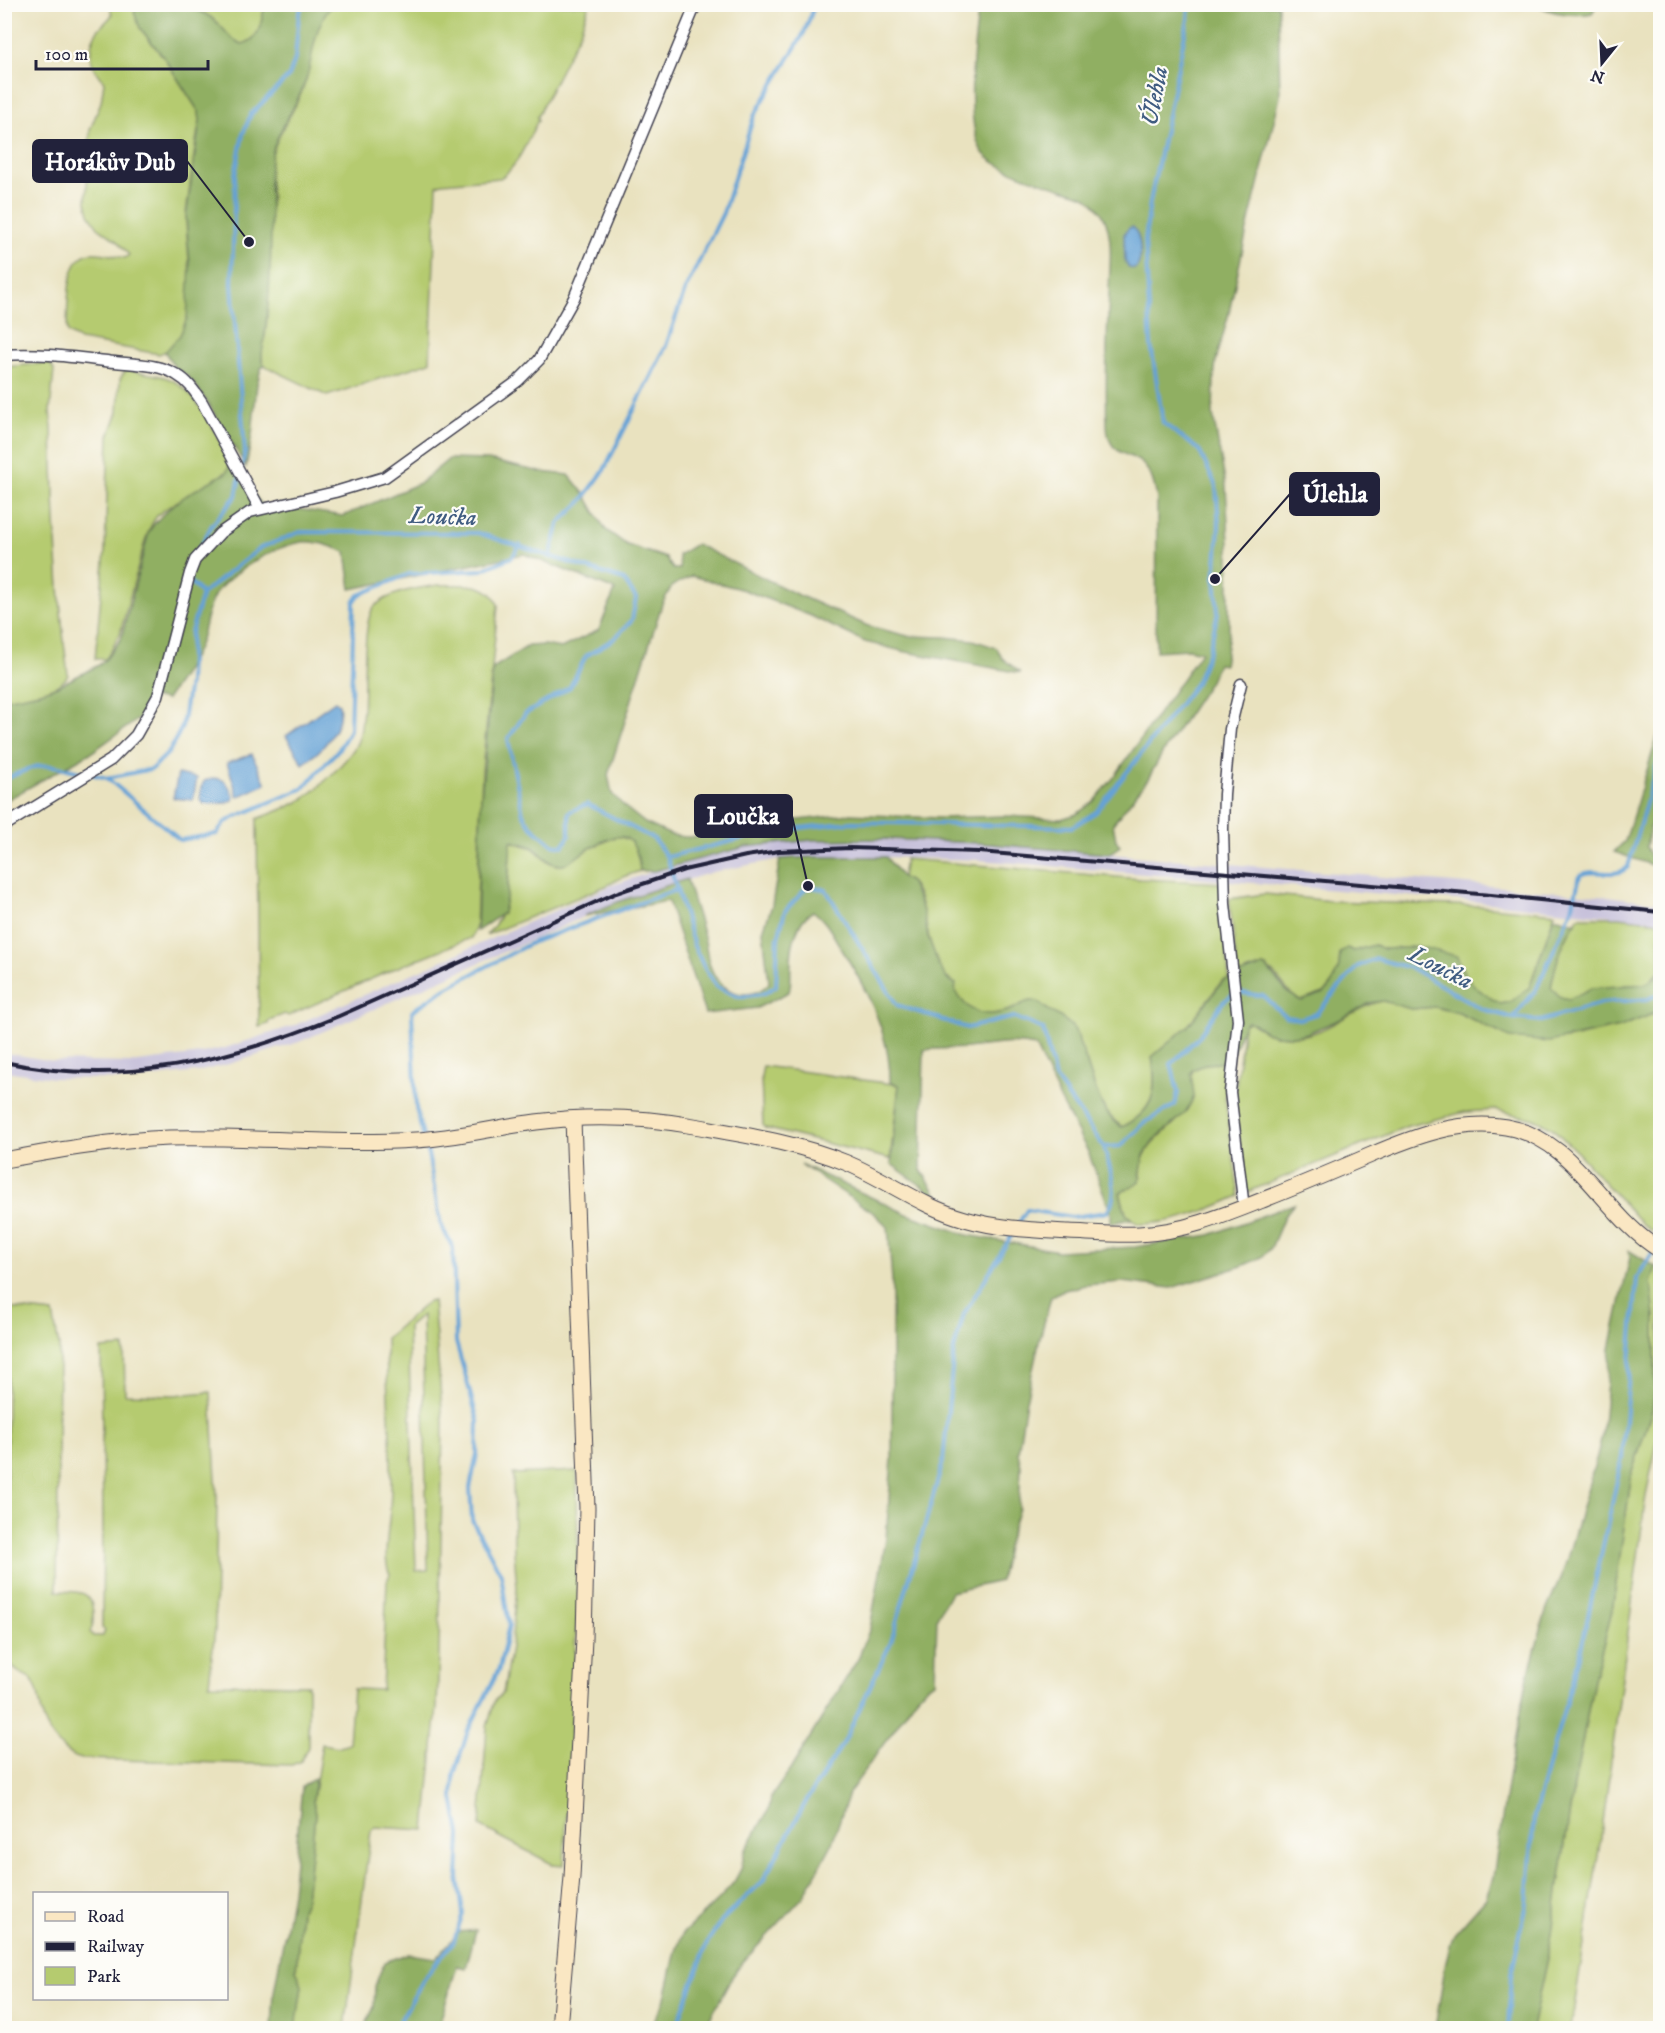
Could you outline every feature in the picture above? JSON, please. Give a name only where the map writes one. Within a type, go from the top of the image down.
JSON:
[{"type":"main road","points":[[559,2028],[573,1866],[584,1640],[587,1508],[573,1119]]},
{"type":"main road","points":[[4,1160],[76,1147],[163,1138],[417,1140],[540,1122],[573,1119],[633,1120],[671,1123],[795,1147],[853,1166],[938,1210],[968,1220],[999,1226],[1059,1231],[1141,1234],[1179,1229],[1204,1222],[1434,1132],[1471,1125],[1497,1126],[1536,1136],[1560,1151],[1625,1222],[1660,1250]]},
{"type":"street","points":[[4,826],[111,760],[136,735],[158,696],[195,560],[231,523],[260,509],[335,492],[385,477],[518,381],[539,360],[574,298],[696,4]]},
{"type":"street","points":[[4,355],[85,358],[156,367],[177,374],[202,402],[260,509]]},
{"type":"street","points":[[1241,684],[1231,723],[1223,813],[1225,904],[1238,1036],[1230,1092],[1244,1208]]},
{"type":"shaded area","points":[[850,839],[979,843],[1608,896],[1660,903],[1660,921],[1490,903],[978,860],[850,856],[780,859],[713,872],[620,901],[299,1042],[229,1064],[197,1072],[130,1080],[53,1078],[5,1071],[5,1053],[54,1061],[129,1063],[193,1055],[225,1048],[293,1026],[613,885],[654,871],[745,847],[778,842]]},
{"type":"green space","points":[[333,4],[589,5],[580,32],[537,117],[538,120],[527,143],[512,168],[500,178],[437,185],[430,362],[327,396],[265,366],[262,353],[268,295],[271,159],[278,138],[295,107],[306,80],[320,23]]},
{"type":"green space","points":[[110,5],[141,5],[138,6],[140,28],[165,59],[199,112],[200,121],[186,214],[190,273],[188,314],[183,331],[174,345],[159,354],[80,340],[68,333],[67,328],[68,296],[72,272],[77,262],[83,256],[92,253],[125,258],[129,255],[118,242],[98,227],[89,214],[86,202],[90,130],[101,102],[104,82],[93,66],[91,47],[96,33],[112,15]]},
{"type":"green space","points":[[141,5],[179,5],[197,10],[218,23],[233,39],[242,44],[257,34],[265,5],[333,5],[321,21],[306,80],[277,138],[271,159],[269,175],[270,276],[262,354],[262,362],[265,366],[261,368],[257,384],[246,467],[194,383],[175,368],[165,352],[180,335],[187,318],[190,266],[186,217],[200,121],[199,112],[165,59],[140,28],[134,12]]},
{"type":"green space","points":[[185,5],[265,5],[257,34],[242,44],[231,38],[212,18]]},
{"type":"green space","points":[[979,5],[1278,5],[1280,97],[1216,361],[1214,379],[1213,415],[1226,486],[1229,544],[1229,633],[1224,665],[1218,664],[1209,683],[1163,752],[1148,779],[1113,824],[1116,840],[1120,846],[1109,854],[979,843],[887,839],[813,840],[745,847],[654,871],[640,871],[635,847],[624,837],[598,843],[563,865],[550,862],[532,847],[511,841],[507,894],[503,913],[477,931],[481,799],[493,668],[528,646],[544,645],[561,648],[599,630],[615,590],[524,554],[351,589],[346,552],[313,542],[291,544],[257,559],[219,589],[209,609],[196,652],[166,700],[152,697],[141,717],[92,752],[5,801],[5,699],[58,686],[106,659],[121,639],[149,531],[156,521],[174,505],[226,473],[230,465],[266,510],[291,508],[343,516],[420,483],[449,459],[488,460],[541,472],[569,475],[586,496],[605,529],[627,545],[666,558],[673,569],[680,569],[678,555],[696,544],[794,593],[868,626],[908,636],[973,640],[997,648],[1002,658],[1021,673],[906,652],[865,642],[811,616],[744,590],[692,576],[672,586],[662,604],[608,775],[612,794],[645,823],[671,835],[696,837],[782,822],[850,814],[940,818],[1005,816],[1061,819],[1077,814],[1094,801],[1115,776],[1201,652],[1189,649],[1156,651],[1157,498],[1149,472],[1137,460],[1117,450],[1109,437],[1106,392],[1110,256],[1108,228],[1097,206],[1085,196],[1033,180],[1007,169],[987,157],[979,146],[974,129],[972,85]]},
{"type":"green space","points":[[1537,5],[1597,5],[1592,13],[1578,15],[1556,12]]},
{"type":"green space","points":[[46,363],[54,370],[50,412],[59,582],[68,675],[64,681],[49,689],[5,699],[5,367]]},
{"type":"green space","points":[[130,370],[172,380],[190,394],[205,415],[229,459],[229,469],[157,516],[145,541],[120,634],[106,659],[95,659],[105,551],[109,436],[118,412],[120,379],[125,371]]},
{"type":"green space","points":[[438,585],[464,585],[481,588],[494,597],[498,605],[482,771],[476,927],[471,938],[396,968],[288,1016],[285,1014],[269,1020],[268,1024],[259,1027],[257,819],[303,799],[341,765],[357,743],[363,711],[368,626],[374,607],[396,594]]},
{"type":"green space","points":[[1660,728],[1660,782],[1646,847],[1657,867],[1614,852],[1625,841]]},
{"type":"green space","points":[[618,836],[632,841],[639,855],[640,871],[486,935],[501,915],[505,903],[509,879],[510,841],[533,848],[549,862],[563,865],[588,849]]},
{"type":"green space","points":[[886,857],[902,877],[911,883],[923,911],[928,936],[939,966],[947,979],[956,984],[955,990],[966,1005],[979,1013],[995,1014],[1034,1001],[1064,1020],[1076,1032],[1095,1089],[1105,1111],[1122,1127],[1141,1114],[1148,1107],[1152,1098],[1154,1069],[1152,1057],[1188,1026],[1223,981],[1263,966],[1288,993],[1301,1001],[1324,993],[1332,983],[1339,967],[1340,953],[1347,948],[1354,951],[1374,945],[1384,949],[1417,946],[1457,956],[1468,979],[1486,995],[1501,1004],[1510,1002],[1529,988],[1554,917],[1576,923],[1563,945],[1551,987],[1560,997],[1569,999],[1592,988],[1645,984],[1655,978],[1660,970],[1660,1011],[1620,1027],[1549,1042],[1510,1038],[1459,1013],[1435,1007],[1411,1009],[1383,1001],[1370,1003],[1341,1019],[1305,1034],[1294,1036],[1275,1035],[1248,1022],[1244,1025],[1229,1062],[1205,1064],[1193,1070],[1191,1074],[1194,1095],[1191,1103],[1185,1113],[1152,1142],[1144,1155],[1139,1182],[1120,1193],[1126,1214],[1131,1219],[1111,1223],[1111,1213],[1088,1152],[1035,1046],[1009,1043],[924,1050],[921,1170],[940,1199],[891,1164],[899,1085],[890,1083],[882,1030],[868,996],[829,928],[813,911],[803,920],[794,941],[789,992],[757,1008],[705,1014],[668,901],[584,916],[620,901],[687,879],[715,977],[721,984],[736,993],[753,993],[769,983],[763,931],[772,905],[780,859]]},
{"type":"green space","points":[[905,859],[1141,879],[1221,883],[1229,979],[1222,981],[1188,1026],[1152,1057],[1153,1089],[1148,1106],[1142,1114],[1123,1127],[1113,1120],[1095,1089],[1076,1032],[1069,1024],[1041,1005],[1026,1002],[1013,1009],[992,1014],[975,1011],[961,1000],[952,981],[943,974],[937,963],[916,891],[910,882],[902,878]]},
{"type":"green space","points":[[1265,894],[1332,901],[1479,906],[1555,913],[1529,988],[1510,1002],[1501,1004],[1490,998],[1471,984],[1462,970],[1417,946],[1384,949],[1374,945],[1354,951],[1347,948],[1340,953],[1339,967],[1332,983],[1324,993],[1301,1001],[1290,993],[1269,969],[1263,966],[1238,975],[1229,899]]},
{"type":"green space","points":[[1579,917],[1619,917],[1660,922],[1660,970],[1648,983],[1625,985],[1569,999],[1560,997],[1551,987],[1554,972],[1564,943]]},
{"type":"green space","points":[[1383,1001],[1411,1009],[1435,1007],[1459,1013],[1510,1038],[1567,1039],[1620,1027],[1660,1011],[1660,1222],[1651,1231],[1643,1225],[1578,1153],[1551,1127],[1534,1119],[1496,1110],[1465,1112],[1408,1126],[1250,1191],[1246,1190],[1234,1100],[1244,1025],[1248,1022],[1268,1033],[1277,1035],[1304,1035],[1316,1032],[1360,1009]]},
{"type":"green space","points":[[1229,1062],[1225,1097],[1239,1196],[1190,1216],[1164,1222],[1138,1224],[1126,1214],[1120,1192],[1135,1185],[1141,1177],[1145,1154],[1158,1138],[1183,1115],[1192,1101],[1191,1074],[1193,1070],[1205,1064]]},
{"type":"green space","points":[[763,1066],[899,1085],[890,1159],[765,1128],[763,1126],[761,1077]]},
{"type":"green space","points":[[800,1164],[907,1214],[967,1235],[1058,1251],[1135,1247],[1210,1235],[1294,1204],[1285,1215],[1271,1248],[1262,1257],[1242,1266],[1171,1288],[1122,1282],[1086,1285],[1061,1291],[1051,1297],[1026,1401],[1018,1452],[1021,1466],[1019,1508],[1008,1543],[1000,1581],[951,1592],[937,1617],[935,1682],[926,1687],[916,1698],[849,1793],[831,1846],[803,1897],[742,1963],[705,2028],[650,2028],[664,2002],[676,1951],[683,1933],[734,1882],[741,1869],[745,1851],[769,1809],[771,1797],[858,1659],[870,1628],[886,1539],[892,1458],[892,1280],[888,1227],[875,1214]]},
{"type":"green space","points":[[1628,1250],[1656,1267],[1651,1282],[1655,1317],[1655,1390],[1652,1410],[1632,1472],[1612,1611],[1594,1679],[1572,1796],[1551,1939],[1532,2028],[1435,2028],[1451,1942],[1455,1933],[1486,1898],[1493,1878],[1509,1773],[1528,1676],[1547,1608],[1564,1569],[1602,1435],[1610,1349],[1630,1257]]},
{"type":"green space","points":[[1656,1267],[1660,1268],[1660,1429],[1646,1495],[1602,1830],[1571,2028],[1532,2028],[1551,1939],[1572,1796],[1594,1679],[1612,1611],[1632,1472],[1652,1410],[1655,1390],[1655,1317],[1651,1282]]},
{"type":"green space","points":[[433,1301],[443,1422],[437,1707],[425,1830],[375,1827],[371,1831],[345,2028],[296,2028],[302,1985],[296,1970],[301,1910],[306,1898],[315,1814],[313,1800],[322,1744],[340,1747],[349,1744],[353,1689],[382,1690],[387,1581],[390,1574],[386,1553],[391,1489],[386,1338],[428,1302]],"holes":[[[422,1315],[428,1570],[416,1571],[408,1327]]]},
{"type":"green space","points":[[8,1308],[53,1313],[59,1347],[57,1591],[86,1595],[92,1605],[93,1625],[90,1632],[93,1636],[103,1636],[105,1630],[102,1628],[101,1349],[124,1347],[125,1394],[173,1395],[211,1392],[217,1497],[215,1629],[209,1684],[308,1685],[308,1747],[301,1761],[292,1765],[82,1759],[64,1750],[50,1733],[44,1721],[37,1690],[32,1680],[17,1671],[5,1657]]},
{"type":"green space","points":[[577,1471],[578,1593],[564,1865],[552,1864],[480,1826],[487,1727],[495,1700],[503,1693],[511,1647],[517,1588],[513,1474]]},
{"type":"green space","points":[[315,1778],[313,1836],[306,1898],[301,1910],[296,1970],[302,1985],[296,2028],[272,2028],[274,1992],[292,1893],[302,1787]]},
{"type":"green space","points":[[476,1930],[466,1968],[457,1966],[438,2028],[364,2028],[374,2007],[375,1986],[384,1962],[408,1954],[436,1958],[459,1932]]},
{"type":"water","points":[[1133,227],[1138,236],[1140,248],[1140,260],[1135,269],[1129,268],[1125,261],[1124,234]]},
{"type":"water","points":[[335,701],[339,704],[340,713],[335,730],[324,746],[303,764],[286,736]]},
{"type":"water","points":[[252,754],[266,784],[238,797],[227,763]]},
{"type":"water","points":[[178,774],[197,778],[193,800],[173,798]]},
{"type":"water","points":[[213,778],[227,783],[234,797],[233,800],[225,803],[204,804],[200,800],[204,781]]},
{"type":"waterway","points":[[241,469],[245,452],[232,284],[235,175],[243,134],[251,114],[289,76],[295,59],[299,14],[303,4]]},
{"type":"waterway","points":[[550,557],[559,523],[581,502],[603,472],[666,346],[685,290],[723,213],[754,116],[804,33],[815,4]]},
{"type":"waterway","name":"Úlehla","points":[[667,857],[774,831],[852,822],[1072,827],[1096,812],[1196,683],[1209,651],[1218,612],[1215,579],[1219,525],[1216,486],[1199,450],[1163,423],[1151,345],[1145,240],[1150,202],[1188,19],[1189,4]]},
{"type":"waterway","points":[[199,549],[212,525],[236,496],[240,476]]},
{"type":"waterway","name":"Loučka","points":[[91,774],[107,778],[152,769],[169,752],[182,727],[189,683],[191,632],[202,594],[260,548],[300,532],[478,533],[624,580],[636,598],[632,620],[615,638],[586,656],[570,687],[525,714],[508,739],[523,814],[530,825],[552,844],[563,846],[569,836],[569,812],[587,804],[654,839],[667,857],[694,946],[705,969],[717,987],[739,997],[763,994],[776,986],[778,938],[785,911],[808,886],[826,890],[897,1005],[967,1028],[1014,1017],[1043,1029],[1055,1078],[1104,1147],[1121,1146],[1144,1123],[1175,1105],[1178,1092],[1171,1064],[1198,1038],[1223,1002],[1236,992],[1263,996],[1286,1017],[1299,1019],[1316,1014],[1358,966],[1377,959],[1411,968],[1482,1009],[1513,1018],[1541,1021],[1601,1003],[1648,999],[1660,993]]},
{"type":"waterway","points":[[107,778],[180,840],[217,834],[224,823],[237,816],[302,789],[339,749],[350,730],[354,602],[359,595],[409,574],[482,570],[512,557],[520,545]]},
{"type":"waterway","points":[[189,581],[202,594]]},
{"type":"waterway","points":[[1513,1018],[1536,990],[1572,909],[1580,875],[1592,872],[1617,873],[1628,867],[1660,753]]},
{"type":"waterway","name":"Loučka","points":[[4,780],[27,769],[43,766],[60,767],[84,773]]},
{"type":"waterway","points":[[423,1136],[416,1108],[412,1012],[415,1009],[446,988],[533,942],[678,889]]},
{"type":"waterway","points":[[396,2028],[425,1977],[454,1941],[463,1913],[458,1877],[460,1834],[453,1798],[454,1775],[468,1731],[499,1669],[509,1625],[501,1574],[472,1520],[470,1488],[477,1454],[478,1421],[456,1342],[453,1248],[441,1225],[426,1143]]},
{"type":"waterway","points":[[1018,1224],[1027,1210],[1072,1217],[1107,1212],[1114,1189],[1104,1147]]},
{"type":"waterway","points":[[676,2028],[708,1941],[722,1920],[763,1881],[808,1798],[844,1742],[891,1642],[943,1462],[954,1349],[964,1314],[1013,1233]]},
{"type":"waterway","points":[[1508,2028],[1511,1975],[1527,1903],[1534,1816],[1581,1649],[1622,1457],[1637,1278],[1654,1250]]},
{"type":"railway","points":[[4,1062],[48,1069],[91,1072],[134,1071],[175,1066],[257,1046],[339,1016],[616,893],[684,870],[779,851],[850,848],[979,852],[1491,895],[1660,912]]},
{"type":"place","name":"Horákův Dub","points":[[249,242]]},
{"type":"place","name":"Úlehla","points":[[1215,579]]},
{"type":"place","name":"Loučka","points":[[808,886]]}]
